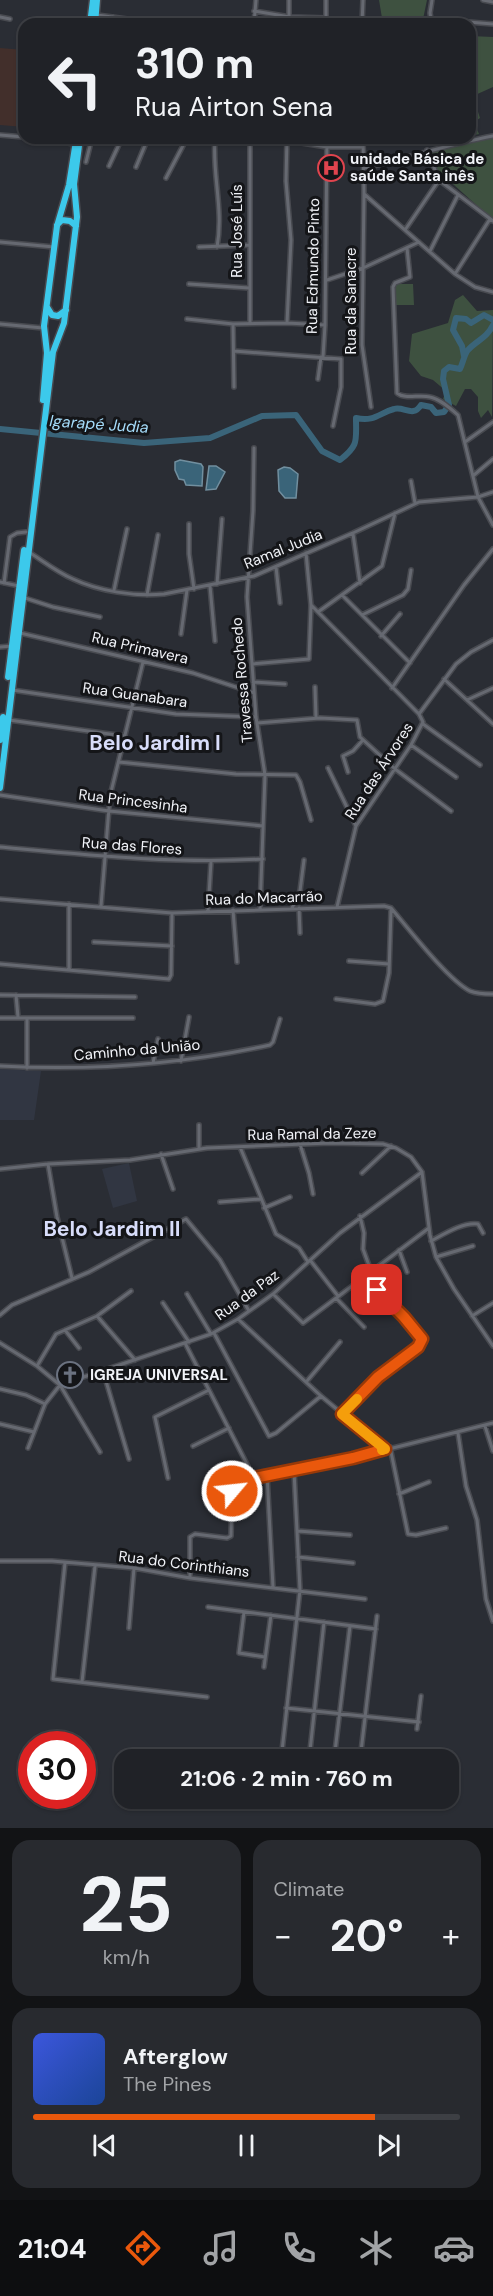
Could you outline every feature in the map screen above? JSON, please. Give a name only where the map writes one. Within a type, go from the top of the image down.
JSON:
[{"type":"highway","points":[[95,0],[95,18]]},
{"type":"highway","points":[[91,18],[95,0]]},
{"type":"highway","points":[[45,403],[46,307],[57,226],[69,185],[76,144]]},
{"type":"highway","points":[[0,788],[45,403],[53,352],[63,329],[66,310],[76,226],[74,184],[77,144]]},
{"type":"highway","points":[[57,226],[62,220],[70,221],[76,226]]},
{"type":"highway","points":[[46,307],[54,316],[60,316],[66,310]]},
{"type":"highway","points":[[0,737],[26,532],[39,452]]},
{"type":"street","points":[[254,18],[256,0]]},
{"type":"street","points":[[290,0],[290,17]]},
{"type":"street","points":[[326,0],[326,18]]},
{"type":"street","points":[[362,18],[363,0]]},
{"type":"street","points":[[430,18],[432,0]]},
{"type":"street","points":[[484,0],[493,2]]},
{"type":"street","points":[[255,11],[308,18]]},
{"type":"street","points":[[96,15],[120,18]]},
{"type":"street","points":[[0,17],[10,19]]},
{"type":"street","points":[[476,23],[493,24]]},
{"type":"street","points":[[0,135],[18,136]]},
{"type":"street","points":[[476,140],[493,136]]},
{"type":"street","points":[[86,162],[90,144]]},
{"type":"street","points":[[109,166],[119,144]]},
{"type":"street","points":[[136,167],[145,144]]},
{"type":"street","points":[[165,178],[184,144]]},
{"type":"street","points":[[215,144],[220,205],[217,247]]},
{"type":"street","name":"Rua José Luís","points":[[250,144],[250,323]]},
{"type":"street","points":[[287,144],[286,181],[291,240],[288,322]]},
{"type":"street","points":[[312,144],[327,147],[363,147]]},
{"type":"street","points":[[364,168],[455,144]]},
{"type":"street","name":"Rua Edmundo Pinto","points":[[318,379],[325,325],[327,147]]},
{"type":"street","name":"Rua da Sanacre","points":[[363,147],[362,345],[371,407]]},
{"type":"street","points":[[427,150],[439,180],[492,220],[455,274]]},
{"type":"street","points":[[405,230],[439,180]]},
{"type":"street","points":[[364,194],[455,274],[475,287],[493,292]]},
{"type":"street","points":[[430,251],[458,195]]},
{"type":"street","points":[[0,242],[54,246]]},
{"type":"street","points":[[326,280],[363,268],[419,242]]},
{"type":"street","points":[[199,247],[249,245]]},
{"type":"street","points":[[407,248],[410,279],[395,283],[393,287],[397,393],[403,396],[428,396],[443,403],[460,418],[478,497],[493,525]]},
{"type":"street","points":[[189,284],[249,288]]},
{"type":"street","points":[[187,319],[233,324],[288,322],[325,325]]},
{"type":"street","points":[[0,324],[44,328]]},
{"type":"street","points":[[233,324],[234,387]]},
{"type":"street","points":[[234,351],[322,357],[343,361],[341,387],[333,426]]},
{"type":"street","points":[[465,442],[493,422]]},
{"type":"street","name":"Travessa Rochedo","points":[[254,448],[253,511],[247,578],[256,717],[265,775],[260,910]]},
{"type":"street","points":[[473,476],[493,459]]},
{"type":"street","points":[[411,481],[415,503]]},
{"type":"street","name":"Ramal Judia","points":[[28,551],[73,579],[114,590],[157,595],[247,578],[353,534],[415,503],[478,497],[493,492]]},
{"type":"street","points":[[318,612],[382,567],[395,513]]},
{"type":"street","points":[[217,584],[222,519]]},
{"type":"street","points":[[189,524],[189,554],[194,589]]},
{"type":"street","points":[[114,590],[127,529]]},
{"type":"street","points":[[19,586],[2,582],[10,537],[26,532]]},
{"type":"street","points":[[353,534],[360,583]]},
{"type":"street","points":[[147,595],[158,536]]},
{"type":"street","points":[[392,688],[464,585],[493,549]]},
{"type":"street","points":[[252,664],[309,659],[311,605],[306,553]]},
{"type":"street","points":[[276,567],[280,603]]},
{"type":"street","points":[[362,615],[403,595],[408,589],[411,570]]},
{"type":"street","name":"Travessa Rochedo","points":[[210,586],[215,641]]},
{"type":"street","points":[[181,634],[187,590]]},
{"type":"street","points":[[342,595],[410,663]]},
{"type":"street","points":[[23,597],[100,618]]},
{"type":"street","points":[[311,605],[420,716],[444,679],[467,655],[493,640]]},
{"type":"street","points":[[381,636],[400,614]]},
{"type":"street","name":"Rua Primavera","points":[[18,633],[193,673],[254,693]]},
{"type":"street","points":[[0,647],[12,646]]},
{"type":"street","points":[[101,906],[110,796],[143,662]]},
{"type":"street","points":[[444,679],[493,724]]},
{"type":"street","points":[[254,682],[285,684]]},
{"type":"street","points":[[315,687],[316,718]]},
{"type":"street","points":[[467,700],[493,688]]},
{"type":"street","name":"Rua Guanabara","points":[[11,689],[176,714],[256,717]]},
{"type":"street","name":"Rua das Árvores","points":[[337,907],[356,826],[411,745],[423,724],[420,716]]},
{"type":"street","points":[[257,723],[316,718],[357,720],[359,735],[363,740],[395,770],[451,811]]},
{"type":"street","points":[[7,719],[124,736]]},
{"type":"street","points":[[423,724],[480,765]]},
{"type":"street","points":[[348,772],[343,755],[353,751],[363,740]]},
{"type":"street","points":[[411,745],[456,777]]},
{"type":"street","points":[[119,762],[297,776],[311,820]]},
{"type":"street","points":[[328,768],[356,826]]},
{"type":"street","name":"Rua Princesinha","points":[[0,795],[109,811],[264,826]]},
{"type":"street","name":"Rua das Flores","points":[[0,847],[106,857],[211,862],[263,859]]},
{"type":"street","points":[[292,908],[300,891],[304,860]]},
{"type":"street","points":[[208,912],[211,862]]},
{"type":"street","name":"Rua do Macarrão","points":[[0,899],[172,913],[292,908],[381,906],[391,908]]},
{"type":"street","points":[[69,904],[69,970]]},
{"type":"street","points":[[299,908],[300,933]]},
{"type":"street","points":[[336,999],[381,1003],[388,980],[391,908]]},
{"type":"street","points":[[391,908],[455,980],[470,991],[493,994]]},
{"type":"street","points":[[233,910],[237,962]]},
{"type":"street","points":[[0,964],[170,978],[172,913]]},
{"type":"street","points":[[94,942],[172,946]]},
{"type":"street","points":[[349,961],[389,964]]},
{"type":"street","points":[[0,995],[135,997]]},
{"type":"street","points":[[16,995],[18,1017]]},
{"type":"street","points":[[181,1061],[189,1017]]},
{"type":"street","points":[[0,1018],[132,1018]]},
{"type":"street","points":[[27,1018],[27,1068]]},
{"type":"street","name":"Caminho da União","points":[[0,1066],[27,1068],[181,1061],[270,1045],[280,1019]]},
{"type":"street","points":[[153,1063],[158,1039]]},
{"type":"street","points":[[199,1125],[199,1149]]},
{"type":"street","name":"Rua Ramal da Zeze","points":[[0,1169],[112,1161],[199,1149],[354,1143],[391,1146],[411,1157],[422,1172]]},
{"type":"street","points":[[300,1144],[313,1194]]},
{"type":"street","points":[[362,1173],[391,1146]]},
{"type":"street","points":[[240,1147],[276,1234],[298,1248],[364,1327]]},
{"type":"street","points":[[161,1154],[173,1189]]},
{"type":"street","points":[[48,1164],[57,1217],[72,1278]]},
{"type":"street","points":[[422,1172],[431,1241],[436,1257],[450,1284],[493,1346]]},
{"type":"street","name":"Rua da Paz","points":[[60,1385],[212,1334],[238,1319],[273,1294],[360,1216],[422,1172]]},
{"type":"street","points":[[264,1208],[290,1197]]},
{"type":"street","points":[[220,1202],[261,1199]]},
{"type":"street","points":[[360,1216],[364,1233],[363,1249],[371,1271]]},
{"type":"street","points":[[0,1315],[12,1305],[108,1263],[186,1219],[191,1222],[220,1260],[249,1311]]},
{"type":"street","points":[[431,1241],[453,1230],[475,1223],[483,1233]]},
{"type":"street","points":[[273,1294],[303,1323],[429,1228]]},
{"type":"street","points":[[436,1257],[472,1246]]},
{"type":"street","points":[[399,1250],[407,1272]]},
{"type":"street","points":[[342,1414],[387,1370],[418,1347],[422,1339],[404,1317],[363,1277]]},
{"type":"street","points":[[37,1365],[54,1336],[97,1316],[131,1291]]},
{"type":"street","points":[[187,1294],[270,1436],[321,1396]]},
{"type":"street","points":[[163,1303],[187,1343],[254,1478]]},
{"type":"street","points":[[472,1316],[493,1303]]},
{"type":"street","points":[[97,1316],[135,1360]]},
{"type":"street","points":[[238,1319],[321,1396],[385,1449]]},
{"type":"street","points":[[65,1329],[79,1348]]},
{"type":"street","points":[[0,1342],[37,1365],[60,1385],[100,1452]]},
{"type":"street","points":[[307,1381],[340,1342]]},
{"type":"street","points":[[103,1371],[129,1459]]},
{"type":"street","points":[[28,1448],[45,1404],[60,1385]]},
{"type":"street","points":[[0,1389],[26,1395],[45,1404]]},
{"type":"street","points":[[168,1478],[155,1416],[209,1390]]},
{"type":"street","points":[[190,1578],[190,1536],[195,1534],[226,1538],[232,1534],[233,1488],[254,1478],[294,1471],[493,1423]]},
{"type":"street","points":[[0,1424],[34,1432]]},
{"type":"street","points":[[485,1426],[493,1451]]},
{"type":"street","points":[[193,1446],[229,1428]]},
{"type":"street","points":[[458,1433],[466,1486],[476,1516],[489,1614],[493,1621]]},
{"type":"street","points":[[390,1448],[408,1534],[416,1535],[446,1528]]},
{"type":"street","points":[[282,1749],[300,1590],[294,1471]]},
{"type":"street","points":[[267,1475],[273,1587]]},
{"type":"street","points":[[399,1494],[429,1482]]},
{"type":"street","points":[[298,1531],[350,1534]]},
{"type":"street","points":[[298,1557],[353,1563]]},
{"type":"street","name":"Rua do Corinthians","points":[[0,1561],[134,1568],[190,1578],[365,1599]]},
{"type":"street","points":[[65,1563],[52,1679],[207,1697]]},
{"type":"street","points":[[82,1682],[96,1566]]},
{"type":"street","points":[[129,1628],[134,1568]]},
{"type":"street","points":[[208,1607],[376,1629]]},
{"type":"street","points":[[244,1612],[239,1653],[265,1657]]},
{"type":"street","points":[[264,1668],[271,1615]]},
{"type":"street","points":[[362,1749],[377,1616]]},
{"type":"street","points":[[310,1749],[324,1622]]},
{"type":"street","points":[[335,1749],[350,1626]]},
{"type":"street","points":[[417,1729],[421,1696]]},
{"type":"street","points":[[286,1708],[419,1722]]},
{"type":"shaded area","points":[[0,48],[18,50],[18,126],[0,125]]},
{"type":"shaded area","points":[[0,1069],[41,1071],[34,1120],[0,1120]]},
{"type":"shaded area","points":[[129,1163],[137,1201],[113,1208],[102,1169]]},
{"type":"green space","points":[[379,0],[427,0],[423,18],[382,18]]},
{"type":"green space","points":[[476,36],[493,37],[493,87],[476,95]]},
{"type":"green space","points":[[476,105],[480,118],[476,121]]},
{"type":"green space","points":[[493,138],[493,220],[434,167],[430,153],[464,144],[476,144],[476,142]]},
{"type":"green space","points":[[395,284],[413,284],[414,305],[395,305]]},
{"type":"green space","points":[[463,295],[477,311],[493,310],[492,417],[488,410],[481,418],[478,411],[478,397],[471,389],[465,389],[456,406],[443,399],[446,391],[433,380],[421,376],[409,361],[412,334],[448,323],[455,300]]},
{"type":"water","points":[[180,460],[201,464],[203,467],[202,486],[186,485],[184,480],[179,479],[175,470],[175,462]]},
{"type":"water","points":[[209,466],[216,466],[225,472],[216,489],[206,490]]},
{"type":"water","points":[[284,467],[298,474],[296,498],[285,498],[279,491],[278,470]]},
{"type":"waterway","points":[[464,356],[462,346],[453,330],[456,318],[466,319],[471,323],[484,315],[493,320]]},
{"type":"waterway","name":"Igarapé Judia","points":[[0,429],[144,443],[210,438],[262,416],[296,415],[322,451],[340,460],[351,450],[355,442],[356,418],[372,418],[398,409],[415,411],[421,405],[431,407],[436,413],[444,412],[449,405],[443,379],[444,371],[449,367],[460,369],[465,354],[493,325]]},
{"type":"slow traffic","points":[[357,1399],[342,1414],[385,1449],[382,1450]]},
{"type":"place","name":"unidade Básica de saúde Santa inês","points":[[331,168]]},
{"type":"place","name":"IGREJA UNIVERSAL","points":[[70,1375]]},
{"type":"district","name":"Belo Jardim I","points":[[155,743]]},
{"type":"district","name":"Belo Jardim II","points":[[112,1229]]},
{"type":"route","points":[[232,1491],[241,1483],[254,1478],[353,1458],[385,1449],[342,1414],[378,1377],[418,1347],[422,1339],[377,1290]]}]
